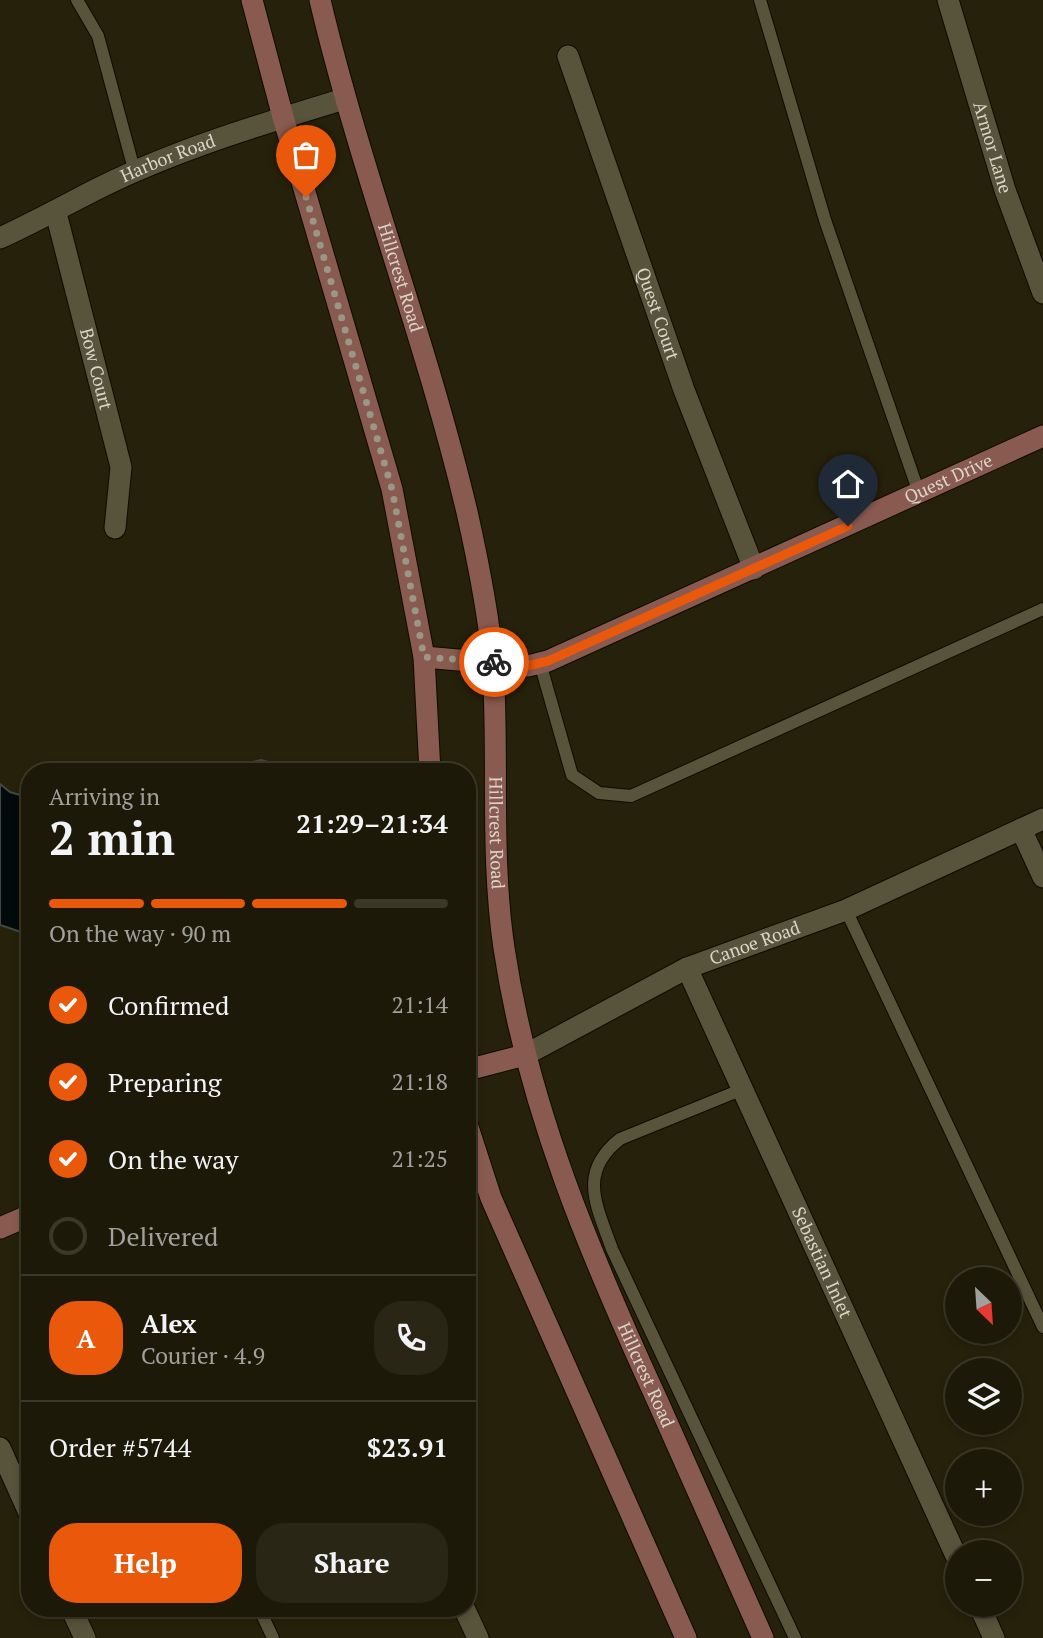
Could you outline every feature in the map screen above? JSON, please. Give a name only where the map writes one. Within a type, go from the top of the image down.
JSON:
[{"type":"main road","points":[[252,0],[283,117],[392,489],[424,657],[430,763]]},
{"type":"main road","name":"Hillcrest Road","points":[[320,0],[344,99],[440,411],[468,515],[492,662],[496,863],[504,948],[526,1055],[542,1115],[595,1263],[763,1638]]},
{"type":"main road","name":"Quest Drive","points":[[424,657],[527,666],[540,663],[754,569],[1043,436]]},
{"type":"main road","name":"Canoe Road","points":[[476,1068],[526,1055]]},
{"type":"main road","points":[[476,1152],[491,1198],[685,1638]]},
{"type":"main road","points":[[0,1228],[21,1219]]},
{"type":"street","name":"Armor Lane","points":[[948,0],[1005,190],[1043,293]]},
{"type":"street","name":"Quest Court","points":[[568,56],[684,390],[754,569]]},
{"type":"street","name":"Harbor Road","points":[[0,238],[56,213],[101,187],[135,173],[283,117],[344,99]]},
{"type":"street","name":"Bow Court","points":[[56,213],[121,467],[115,528]]},
{"type":"street","name":"Canoe Road","points":[[526,1055],[687,968],[846,910],[1043,819]]},
{"type":"street","points":[[1021,829],[1043,877]]},
{"type":"street","name":"Sebastian Inlet","points":[[687,968],[949,1540]]},
{"type":"street","points":[[0,1448],[21,1495]]},
{"type":"street","points":[[75,1617],[85,1638]]},
{"type":"street","points":[[468,1617],[478,1638]]},
{"type":"street","points":[[984,1617],[994,1638]]},
{"type":"lane","points":[[77,0],[98,36],[135,173]]},
{"type":"lane","points":[[760,0],[825,220],[919,493]]},
{"type":"lane","points":[[540,663],[572,775],[599,793],[631,796],[1043,609]]},
{"type":"lane","points":[[846,910],[1043,1327]]},
{"type":"lane","points":[[743,1089],[620,1139],[608,1149],[594,1168],[594,1195],[612,1249],[795,1638]]},
{"type":"lane","points":[[263,1617],[272,1638]]},
{"type":"shaded area","points":[[261,760],[268,762],[267,763],[250,763]]},
{"type":"shaded area","points":[[0,784],[10,792],[21,795],[21,932],[0,925]]},
{"type":"way so far","points":[[306,197],[392,489],[424,657],[494,662]]},
{"type":"route","points":[[494,662],[527,666],[548,661],[848,526]]}]
